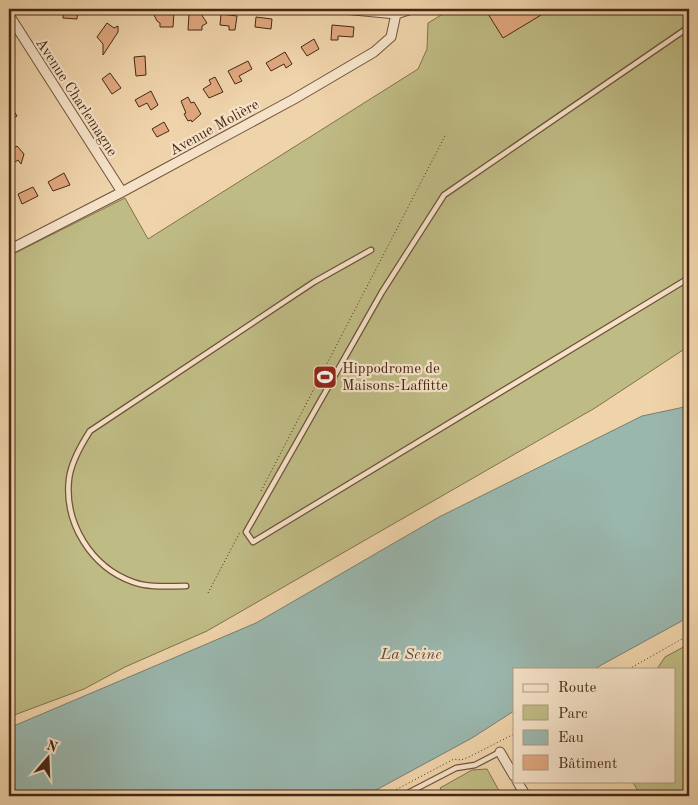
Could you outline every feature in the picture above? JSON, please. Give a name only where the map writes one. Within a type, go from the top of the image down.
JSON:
[{"type":"street","points":[[343,9],[396,11],[412,9]]},
{"type":"street","name":"Avenue Molière","points":[[9,250],[122,192],[294,99],[374,52],[391,36],[396,11]]},
{"type":"street","name":"Avenue Charlemagne","points":[[9,15],[122,192]]},
{"type":"street","points":[[500,752],[513,774]]},
{"type":"street","points":[[518,782],[526,796]]},
{"type":"lane","points":[[689,27],[444,195],[382,292],[246,532],[253,542],[689,278]]},
{"type":"lane","points":[[186,586],[134,583],[117,575],[105,566],[85,545],[75,525],[68,503],[69,478],[78,450],[90,431],[314,282],[371,250]]},
{"type":"lane","points":[[402,796],[456,768],[475,765],[500,752]]},
{"type":"path","points":[[259,496],[446,134]]},
{"type":"path","points":[[208,593],[240,531]]},
{"type":"path","points":[[631,668],[689,635]]},
{"type":"path","points":[[498,742],[513,734]]},
{"type":"green space","name":"Hippodrome de Maisons-Laffitte","points":[[451,9],[689,9],[689,346],[595,408],[207,631],[125,667],[84,689],[9,717],[9,256],[125,198],[148,239],[418,69],[427,49],[428,23]]},
{"type":"green space","points":[[689,644],[689,795],[641,796],[633,782],[676,782],[676,668],[658,668],[665,657]]},
{"type":"green space","points":[[487,769],[502,796],[444,796],[440,788],[472,770]]},
{"type":"water","name":"La Seine","points":[[689,406],[689,617],[596,668],[513,668],[513,712],[472,738],[365,796],[9,796],[9,728],[256,623],[439,517],[642,416]]},
{"type":"building","points":[[64,9],[78,9],[77,19],[63,18]]},
{"type":"building","points":[[151,9],[160,14],[163,9],[174,12],[173,27],[160,27],[160,23]]},
{"type":"building","points":[[485,9],[551,9],[503,38]]},
{"type":"building","points":[[199,11],[207,23],[202,26],[202,30],[188,30],[189,14]]},
{"type":"building","points":[[221,14],[237,16],[235,30],[229,30],[229,26],[220,25]]},
{"type":"building","points":[[256,17],[272,19],[271,29],[255,27]]},
{"type":"building","points":[[107,23],[114,28],[118,26],[118,32],[103,55],[103,44],[97,37]]},
{"type":"building","points":[[332,25],[354,27],[353,37],[338,36],[338,40],[331,40]]},
{"type":"building","points":[[314,39],[319,49],[307,56],[301,47]]},
{"type":"building","points":[[285,52],[292,64],[286,68],[284,64],[271,71],[266,63]]},
{"type":"building","points":[[145,56],[146,75],[136,76],[134,57]]},
{"type":"building","points":[[248,61],[252,69],[239,76],[242,81],[235,84],[228,71]]},
{"type":"building","points":[[110,73],[121,88],[112,94],[102,79]]},
{"type":"building","points":[[215,77],[223,92],[209,98],[203,89],[211,84],[209,80]]},
{"type":"building","points":[[151,91],[158,105],[151,110],[147,103],[139,107],[135,100]]},
{"type":"building","points":[[188,97],[191,103],[194,102],[201,114],[192,122],[191,120],[188,121],[184,114],[186,113],[181,101]]},
{"type":"building","points":[[9,103],[17,116],[9,121]]},
{"type":"building","points":[[164,122],[169,131],[157,137],[152,129]]},
{"type":"building","points":[[17,146],[24,154],[21,164],[18,160],[12,164],[9,159],[9,151]]},
{"type":"building","points":[[64,173],[70,185],[53,191],[48,182]]},
{"type":"building","points":[[33,187],[38,196],[22,204],[18,194]]},
{"type":"place","name":"Hippodrome de Maisons-Laffitte","points":[[325,377]]}]
